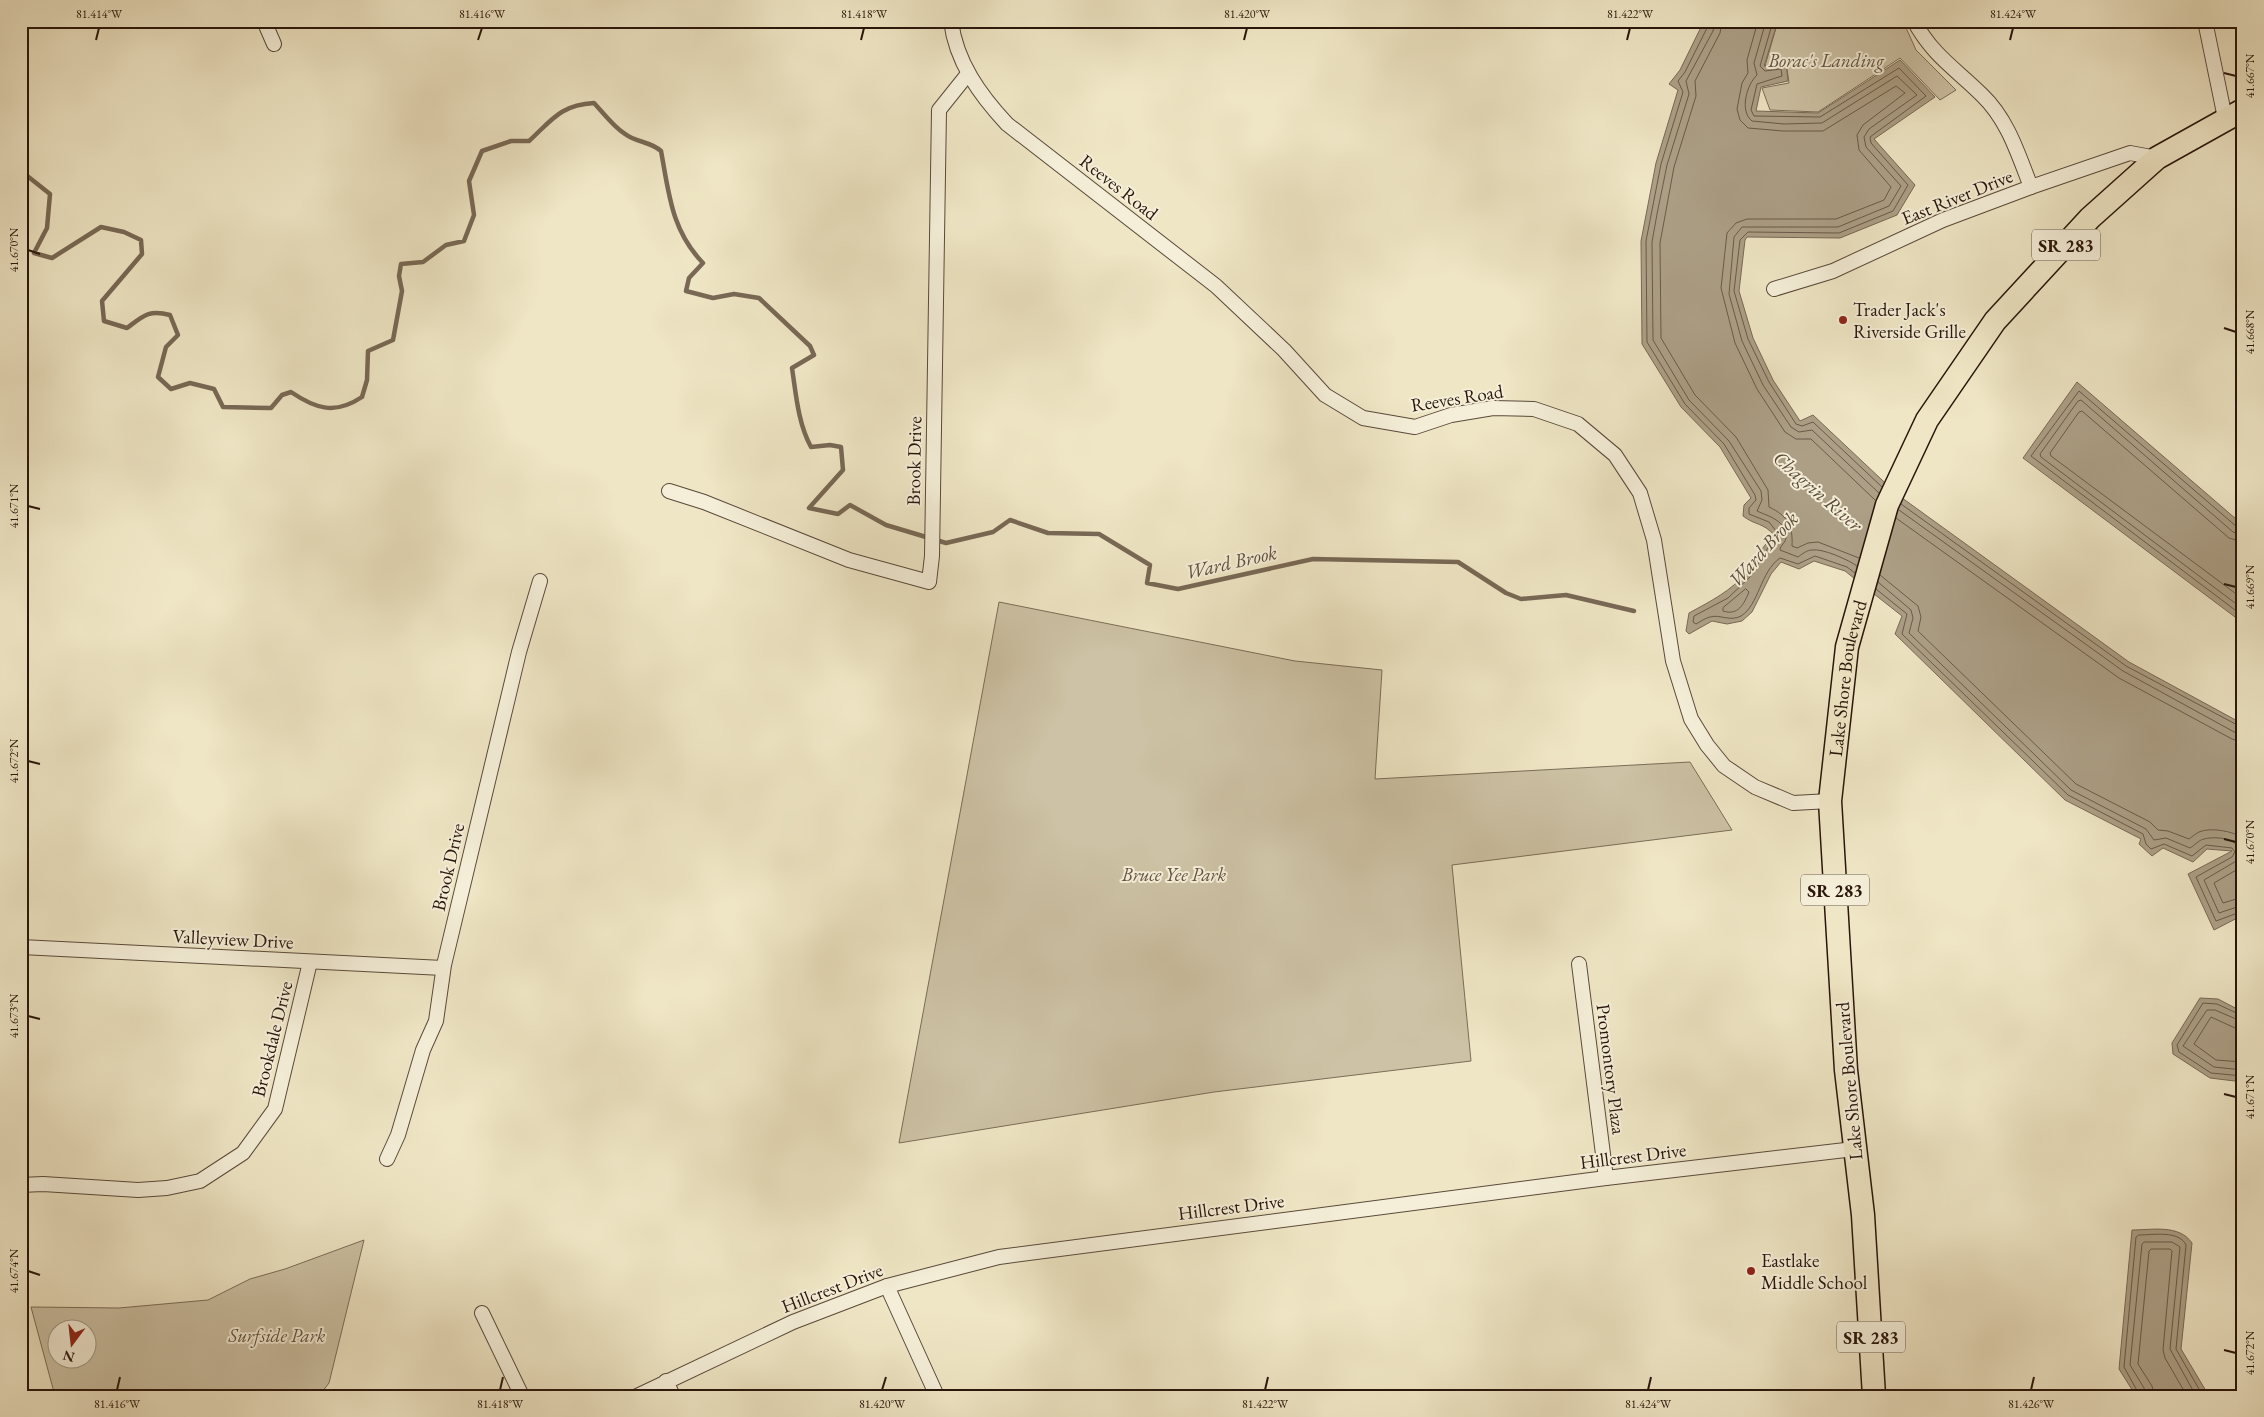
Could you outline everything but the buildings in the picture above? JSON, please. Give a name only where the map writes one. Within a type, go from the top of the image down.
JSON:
[{"type":"main road","name":"Lake Shore Boulevard","points":[[1874,1396],[1863,1215],[1854,1149],[1844,1042],[1830,801],[1847,647],[1887,506],[1927,420],[1995,321],[2090,218],[2157,158],[2234,114]]},
{"type":"street","points":[[264,21],[274,44]]},
{"type":"street","name":"Reeves Road","points":[[951,21],[968,74],[985,101],[1007,124],[1216,286],[1284,350],[1325,395],[1363,418],[1415,427],[1451,415],[1493,408],[1534,409],[1578,424],[1615,455],[1640,493],[1654,540],[1674,662],[1691,719],[1724,766],[1755,787],[1792,803],[1830,801]]},
{"type":"street","points":[[1914,21],[1926,42],[1948,66],[1983,96],[2007,126],[2031,186]]},
{"type":"street","points":[[2205,21],[2234,114]]},
{"type":"street","name":"Brook Drive","points":[[669,491],[704,502],[849,560],[929,582],[932,556],[939,110],[968,74]]},
{"type":"street","name":"East River Drive","points":[[1774,289],[1833,271],[1943,220],[2031,186],[2130,153],[2157,158]]},
{"type":"street","name":"Brook Drive","points":[[387,1159],[398,1135],[423,1050],[436,1021],[443,968],[519,652],[540,581]]},
{"type":"street","name":"Valleyview Drive","points":[[21,947],[443,968]]},
{"type":"street","name":"Brookdale Drive","points":[[21,1185],[44,1184],[138,1190],[167,1188],[200,1181],[243,1153],[275,1109],[310,962]]},
{"type":"street","name":"Promontory Plaza","points":[[1579,964],[1606,1178]]},
{"type":"street","name":"Hillcrest Drive","points":[[637,1396],[793,1322],[886,1286],[999,1257],[1606,1178],[1854,1149]]},
{"type":"street","points":[[886,1286],[938,1396]]},
{"type":"street","points":[[482,1313],[522,1396]]},
{"type":"street","points":[[666,1381],[673,1396]]},
{"type":"green space","name":"Borac's Landing","points":[[1778,21],[1903,21],[1916,50],[1956,90],[1940,100],[1900,58],[1818,112],[1770,110],[1762,88],[1789,83],[1786,61],[1765,66]]},
{"type":"green space","name":"Bruce Yee Park","points":[[999,602],[1295,661],[1382,670],[1375,779],[1690,762],[1732,830],[1452,865],[1471,1061],[1214,1092],[899,1143]]},
{"type":"green space","name":"Surfside Park","points":[[364,1240],[329,1383],[319,1396],[55,1396],[31,1307],[119,1308],[208,1300],[250,1279],[285,1269]]},
{"type":"water","name":"Chagrin River","points":[[1704,21],[1778,21],[1764,66],[1786,62],[1788,81],[1761,87],[1756,111],[1818,113],[1900,60],[1935,97],[1874,139],[1915,185],[1897,215],[1840,238],[1747,237],[1745,240],[1739,291],[1753,338],[1773,380],[1800,421],[1813,415],[1898,495],[2129,662],[2243,724],[2243,915],[2214,930],[2188,874],[2232,851],[2207,849],[2193,862],[2163,848],[2152,856],[2139,844],[2141,839],[2065,800],[1895,634],[1902,616],[1845,571],[1814,561],[1799,569],[1781,562],[1771,574],[1752,612],[1742,621],[1727,624],[1712,621],[1689,634],[1686,631],[1689,613],[1720,595],[1741,579],[1766,544],[1775,536],[1767,528],[1743,516],[1744,505],[1751,498],[1720,447],[1681,407],[1642,344],[1641,241],[1656,163],[1678,90],[1669,84],[1680,70]]},
{"type":"water","points":[[2077,382],[2243,525],[2243,623],[2023,458]]},
{"type":"water","points":[[2200,998],[2218,999],[2243,1012],[2243,1082],[2210,1078],[2173,1054],[2172,1043]]},
{"type":"water","points":[[2165,1229],[2180,1233],[2192,1243],[2181,1349],[2209,1396],[2136,1396],[2119,1369],[2132,1230]]},
{"type":"waterway","name":"Ward Brook","points":[[21,171],[50,194],[47,228],[34,253],[52,258],[101,227],[124,232],[141,240],[142,254],[102,301],[104,321],[127,328],[151,313],[170,315],[178,335],[166,347],[158,377],[171,389],[190,383],[214,389],[223,407],[271,408],[282,395],[291,392],[317,406],[334,408],[352,403],[362,397],[367,380],[368,351],[393,340],[402,291],[399,276],[401,264],[423,262],[446,245],[464,241],[474,215],[469,181],[482,151],[511,141],[529,141],[551,120],[565,110],[582,104],[594,103],[621,131],[661,151],[669,196],[678,224],[692,250],[703,263],[689,278],[686,291],[713,298],[734,294],[759,298],[810,346],[814,355],[792,368],[800,418],[811,447],[830,445],[841,447],[843,470],[809,508],[838,514],[850,505],[886,525],[946,543],[993,532],[1010,520],[1048,533],[1099,534],[1150,565],[1147,583],[1178,589],[1313,559],[1458,562],[1506,593],[1521,599],[1566,595],[1634,611]]},
{"type":"place","name":"Trader Jack's Riverside Grille","points":[[1843,320]]},
{"type":"place","name":"Eastlake Middle School","points":[[1751,1271]]}]
